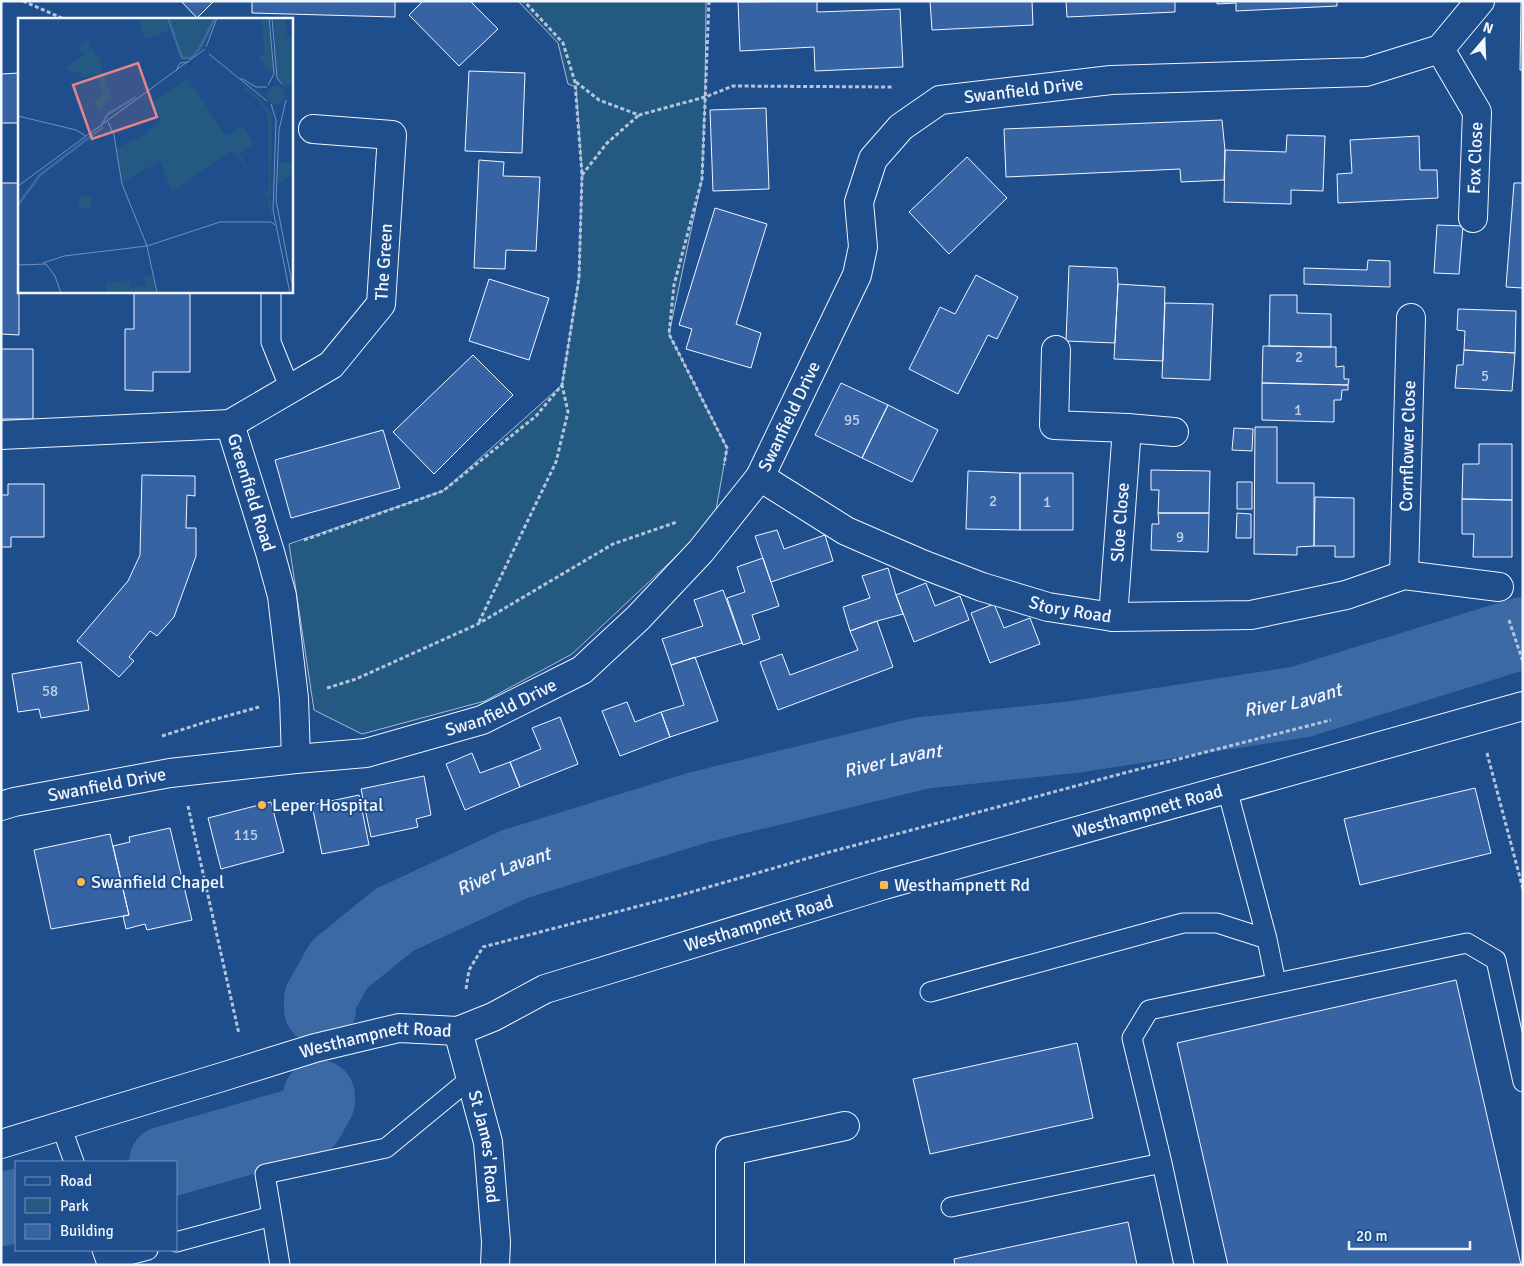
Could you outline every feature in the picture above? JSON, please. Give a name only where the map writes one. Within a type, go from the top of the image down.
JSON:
[{"type":"street","points":[[1440,49],[1480,1]]},
{"type":"street","name":"Swanfield Drive","points":[[1,806],[23,800],[180,772],[296,758],[366,753],[482,720],[582,670],[638,618],[701,551],[760,477],[857,275],[863,247],[859,202],[873,159],[901,127],[940,100],[1112,80],[1366,72],[1440,49]]},
{"type":"street","name":"Fox Close","points":[[1440,49],[1477,112],[1473,218]]},
{"type":"street","name":"The Green","points":[[230,424],[331,365],[381,304],[392,135],[312,129]]},
{"type":"street","name":"Cornflower Close","points":[[1404,575],[1411,318]]},
{"type":"street","points":[[1056,350],[1054,425],[1174,432]]},
{"type":"street","name":"Greenfield Road","points":[[1,435],[230,424],[282,596],[294,698],[296,758]]},
{"type":"street","name":"Sloe Close","points":[[1113,618],[1127,428]]},
{"type":"street","name":"Story Road","points":[[760,477],[846,531],[922,564],[982,587],[1048,606],[1113,618],[1251,615],[1346,594],[1404,575]]},
{"type":"street","points":[[1404,575],[1499,587]]},
{"type":"street","name":"Westhampnett Road","points":[[1,1144],[315,1048],[399,1028],[458,1031],[493,1017],[545,989],[884,885],[1523,706]]},
{"type":"street","name":"St James' Road","points":[[458,1031],[488,1142],[496,1242],[495,1265]]},
{"type":"street","points":[[730,1265],[730,1150],[845,1126]]},
{"type":"lane","points":[[272,292],[271,342],[290,389]]},
{"type":"lane","points":[[1227,790],[1276,983]]},
{"type":"lane","points":[[930,992],[1183,922],[1217,923],[1266,939]]},
{"type":"lane","points":[[1184,1265],[1132,1038],[1149,1010],[1467,943],[1496,960],[1523,1082]]},
{"type":"lane","points":[[280,1265],[265,1174],[386,1148],[471,1078]]},
{"type":"lane","points":[[61,1126],[74,1161]]},
{"type":"lane","points":[[951,1207],[1162,1163]]},
{"type":"lane","points":[[178,1241],[272,1216]]},
{"type":"lane","points":[[102,1251],[106,1261],[144,1251]]},
{"type":"path","points":[[23,1],[62,18]]},
{"type":"path","points":[[478,624],[556,462],[568,412],[562,385],[579,278],[582,175],[575,82],[563,43],[524,1]]},
{"type":"path","points":[[709,1],[702,179],[674,284],[669,334],[728,448],[723,466]]},
{"type":"path","points":[[575,82],[599,100],[640,115]]},
{"type":"path","points":[[582,175],[607,143],[640,115],[705,97],[734,86],[903,88],[940,100]]},
{"type":"path","points":[[270,552],[443,491],[536,416],[562,385]]},
{"type":"path","points":[[154,739],[209,721],[356,679],[478,624],[613,544],[685,519]]},
{"type":"path","points":[[1499,587],[1523,662]]},
{"type":"path","points":[[458,1031],[469,970],[483,947],[681,895],[826,853],[1339,718]]},
{"type":"path","points":[[1478,719],[1523,889]]},
{"type":"path","points":[[180,772],[241,1043]]},
{"type":"green space","points":[[518,1],[706,1],[702,179],[669,334],[727,448],[714,521],[572,654],[485,701],[362,734],[314,710],[289,544],[443,491],[562,385],[579,278],[582,172],[576,87],[568,84],[558,43]]},
{"type":"building","points":[[181,1],[214,1],[197,18]]},
{"type":"building","points":[[252,1],[395,1],[395,17],[252,13]]},
{"type":"building","points":[[423,1],[470,1],[498,29],[459,66],[409,15]]},
{"type":"building","points":[[817,1],[817,12],[900,9],[903,67],[815,71],[814,47],[740,51],[738,2]]},
{"type":"building","points":[[930,1],[1032,1],[1033,25],[932,30]]},
{"type":"building","points":[[1066,1],[1175,1],[1175,12],[1067,17]]},
{"type":"building","points":[[1217,1],[1337,1],[1337,6],[1236,11],[1236,3],[1217,4]]},
{"type":"building","points":[[1521,1],[1523,1],[1523,70],[1520,70]]},
{"type":"building","points":[[469,71],[525,73],[522,153],[465,151]]},
{"type":"building","points":[[18,73],[18,123],[1,123],[1,74]]},
{"type":"building","points":[[766,108],[769,189],[713,191],[710,110]]},
{"type":"building","points":[[1222,120],[1225,150],[1224,180],[1181,182],[1180,169],[1006,177],[1004,129]]},
{"type":"building","points":[[1287,135],[1325,136],[1323,191],[1291,190],[1291,204],[1224,202],[1225,150],[1286,152]]},
{"type":"building","points":[[1419,136],[1420,170],[1437,170],[1438,198],[1338,203],[1337,174],[1352,173],[1350,140]]},
{"type":"building","points":[[967,157],[1007,198],[949,254],[909,212]]},
{"type":"building","points":[[479,160],[504,162],[503,176],[540,177],[536,251],[506,250],[505,269],[474,268]]},
{"type":"building","points":[[1,183],[18,183],[19,335],[1,334]]},
{"type":"building","points":[[1514,183],[1523,183],[1523,288],[1506,287]]},
{"type":"building","points":[[715,208],[767,224],[736,324],[761,333],[751,368],[686,349],[692,329],[679,325]]},
{"type":"building","points":[[1437,225],[1463,226],[1459,274],[1434,273]]},
{"type":"building","points":[[1368,260],[1390,261],[1390,287],[1304,284],[1304,268],[1367,270]]},
{"type":"building","points":[[1069,266],[1117,268],[1115,343],[1066,341]]},
{"type":"building","points":[[976,275],[1018,297],[997,339],[988,335],[958,394],[909,369],[940,307],[955,314]]},
{"type":"building","points":[[489,279],[549,298],[529,360],[469,341]]},
{"type":"building","points":[[1118,284],[1165,287],[1163,361],[1114,359]]},
{"type":"building","points":[[134,292],[190,292],[190,372],[153,372],[153,391],[125,390],[125,329],[134,329]]},
{"type":"building","points":[[1270,295],[1297,295],[1297,313],[1331,314],[1331,347],[1269,346]]},
{"type":"building","points":[[1165,303],[1213,304],[1210,380],[1162,378]]},
{"type":"building","points":[[1458,309],[1516,311],[1515,353],[1464,350],[1465,331],[1457,330]]},
{"type":"building","points":[[1263,346],[1336,347],[1336,367],[1344,366],[1344,379],[1349,379],[1348,385],[1262,383]]},
{"type":"building","points":[[1,349],[33,349],[33,419],[1,419]]},
{"type":"building","points":[[1464,350],[1515,353],[1512,391],[1455,388],[1457,365],[1463,365]]},
{"type":"building","points":[[473,355],[513,395],[434,474],[393,432]]},
{"type":"building","points":[[841,383],[888,405],[862,458],[815,435]]},
{"type":"building","points":[[1262,383],[1348,385],[1348,390],[1342,390],[1341,400],[1334,400],[1334,422],[1262,420]]},
{"type":"building","points":[[888,405],[938,430],[912,482],[862,458]]},
{"type":"building","points":[[1255,427],[1277,427],[1277,483],[1314,483],[1314,546],[1297,547],[1297,555],[1254,554]]},
{"type":"building","points":[[1234,428],[1253,429],[1252,451],[1232,450]]},
{"type":"building","points":[[383,430],[400,488],[291,518],[275,460]]},
{"type":"building","points":[[1479,444],[1512,444],[1512,500],[1462,499],[1463,464],[1479,464]]},
{"type":"building","points":[[1151,470],[1210,471],[1209,513],[1158,513],[1159,490],[1151,490]]},
{"type":"building","points":[[968,471],[1020,473],[1020,530],[966,529]]},
{"type":"building","points":[[1020,473],[1073,473],[1073,530],[1020,530]]},
{"type":"building","points":[[142,475],[195,476],[195,496],[187,495],[186,528],[196,528],[196,556],[174,617],[157,636],[150,631],[129,657],[134,661],[119,677],[77,641],[128,581],[140,555]]},
{"type":"building","points":[[1237,482],[1252,482],[1252,509],[1237,509]]},
{"type":"building","points":[[8,484],[44,484],[44,537],[11,537],[11,547],[1,547],[1,495],[8,495]]},
{"type":"building","points":[[1315,497],[1354,498],[1354,557],[1335,557],[1335,546],[1314,546]]},
{"type":"building","points":[[1462,499],[1512,500],[1512,557],[1473,557],[1474,534],[1462,534]]},
{"type":"building","points":[[1158,513],[1209,513],[1208,552],[1151,550],[1152,524],[1159,524]]},
{"type":"building","points":[[1237,513],[1251,514],[1251,538],[1236,538]]},
{"type":"building","points":[[777,530],[784,549],[825,535],[833,561],[771,582],[755,536]]},
{"type":"building","points":[[763,558],[779,606],[752,615],[760,639],[743,645],[727,598],[745,592],[737,567]]},
{"type":"building","points":[[888,568],[903,614],[850,631],[843,607],[870,598],[862,576]]},
{"type":"building","points":[[926,583],[935,606],[960,596],[969,620],[914,642],[896,595]]},
{"type":"building","points":[[723,590],[742,643],[671,665],[662,639],[703,626],[694,600]]},
{"type":"building","points":[[994,604],[1004,628],[1030,618],[1040,644],[990,663],[971,613]]},
{"type":"building","points":[[877,621],[893,667],[778,710],[760,662],[782,654],[790,675],[858,650],[850,631]]},
{"type":"building","points":[[695,657],[718,721],[670,737],[661,712],[684,705],[671,665]]},
{"type":"building","points":[[81,662],[89,710],[41,718],[39,709],[18,712],[12,674]]},
{"type":"building","points":[[627,702],[635,722],[661,712],[670,737],[620,756],[602,711]]},
{"type":"building","points":[[560,717],[578,764],[520,787],[510,762],[541,749],[532,728]]},
{"type":"building","points":[[472,753],[480,773],[510,762],[520,787],[465,810],[446,764]]},
{"type":"building","points":[[424,776],[431,815],[416,819],[418,827],[371,837],[361,789]]},
{"type":"building","points":[[1475,788],[1491,853],[1360,885],[1344,819]]},
{"type":"building","points":[[359,795],[369,845],[322,854],[312,805]]},
{"type":"building","points":[[271,802],[284,852],[221,869],[208,818]]},
{"type":"building","points":[[170,828],[192,920],[147,930],[145,924],[126,929],[123,916],[129,915],[113,846],[130,842],[129,837]]},
{"type":"building","name":"Swanfield Chapel","points":[[110,834],[129,915],[51,929],[34,850]]},
{"type":"building","points":[[1456,980],[1521,1265],[1228,1265],[1177,1043]]},
{"type":"building","points":[[1077,1043],[1093,1118],[930,1154],[913,1079]]},
{"type":"building","points":[[1128,1222],[1137,1265],[955,1265],[954,1259]]},
{"type":"waterway","name":"River Lavant","points":[[320,1009],[320,999],[339,965],[394,920],[515,864],[700,807],[922,753],[1074,737],[1300,702],[1523,633]]},
{"type":"waterway","name":"River Lavant","points":[[168,1161],[308,1121],[319,1101],[319,1096]]},
{"type":"waterway","name":"River Lavant","points":[[1,1210],[15,1205]]},
{"type":"place","name":"Leper Hospital","points":[[262,805]]},
{"type":"place","name":"Swanfield Chapel","points":[[81,882]]},
{"type":"place","name":"Westhampnett Rd","points":[[884,885]]}]
